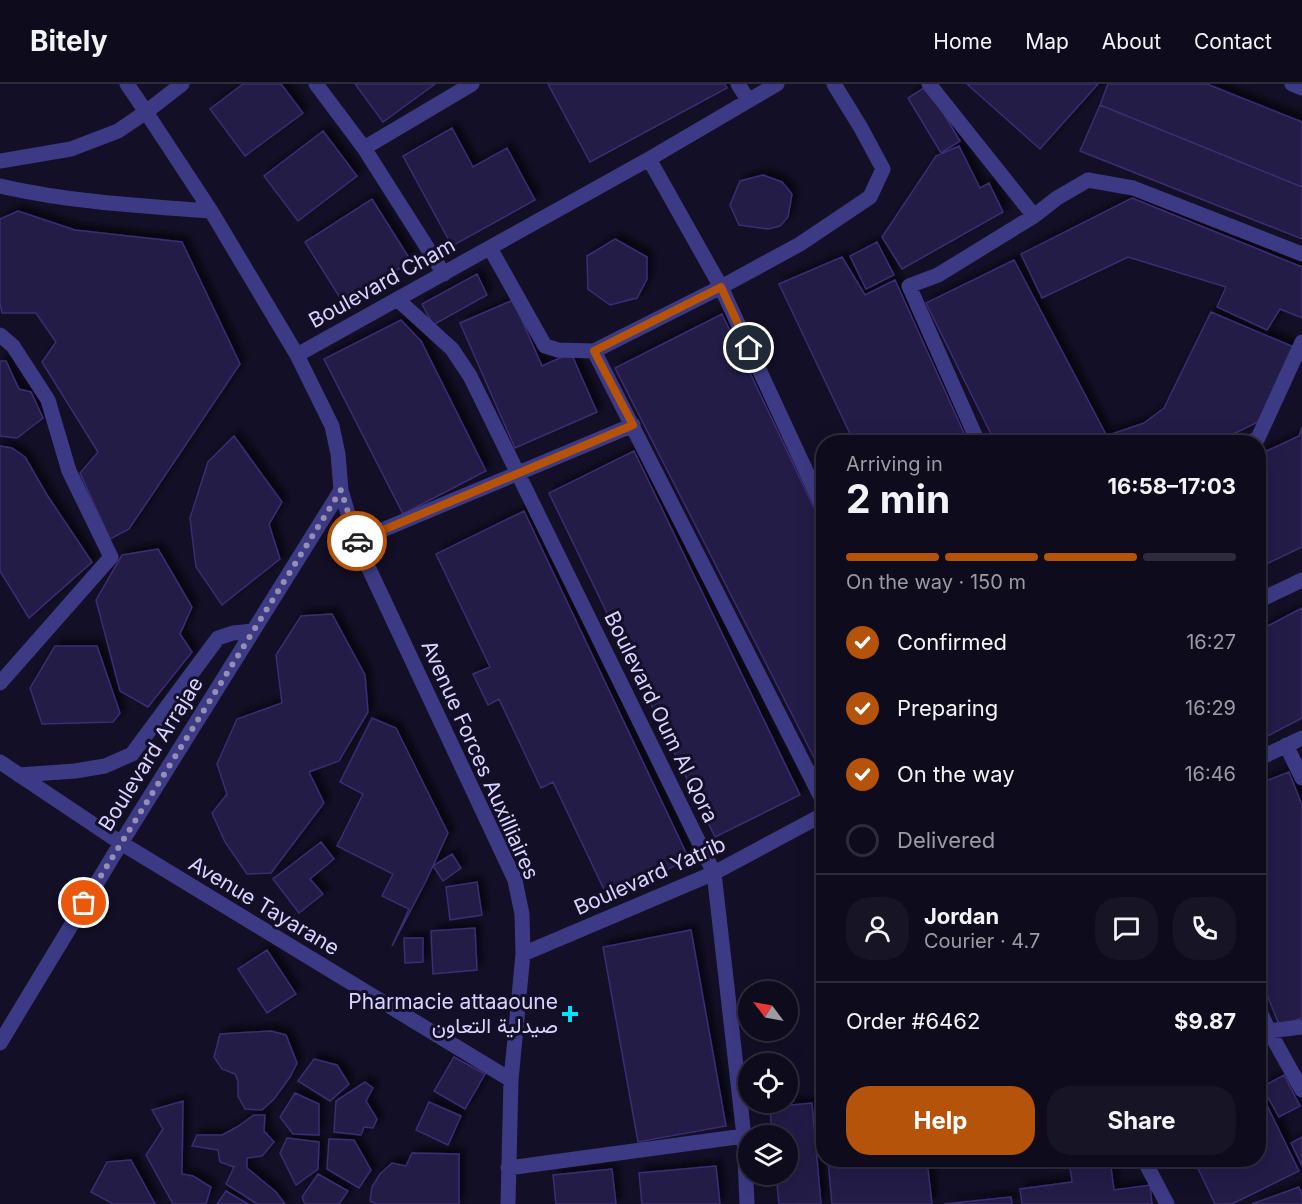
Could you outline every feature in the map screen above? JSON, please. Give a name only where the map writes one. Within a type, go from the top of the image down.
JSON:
[{"type":"street","name":"Boulevard Cham","points":[[126,84],[211,211],[297,355],[649,159],[777,84]]},
{"type":"street","points":[[0,161],[71,148],[118,131],[183,84]]},
{"type":"street","points":[[316,84],[364,148],[444,273]]},
{"type":"street","points":[[364,148],[472,84]]},
{"type":"street","points":[[738,84],[747,100]]},
{"type":"street","points":[[490,248],[545,345],[558,350],[594,351],[721,287],[809,238],[870,197],[883,170],[834,84]]},
{"type":"street","points":[[928,84],[1034,216]]},
{"type":"street","points":[[1292,84],[1302,88]]},
{"type":"street","points":[[649,159],[721,287],[816,493]]},
{"type":"street","points":[[975,435],[909,286],[938,275],[1088,180],[1133,188],[1302,254]]},
{"type":"street","points":[[0,186],[45,196],[102,203],[211,211]]},
{"type":"street","name":"Boulevard Oum Al Qora","points":[[398,299],[452,349],[470,376],[714,873],[743,1125]]},
{"type":"street","points":[[0,335],[13,346],[48,400],[69,471],[111,557],[0,683]]},
{"type":"street","points":[[1259,435],[1302,342]]},
{"type":"street","points":[[594,351],[816,787]]},
{"type":"street","name":"Avenue Forces Auxilliaires","points":[[297,355],[332,426],[338,454],[341,490],[356,541],[515,880],[522,914],[523,954],[511,1080],[508,1204]]},
{"type":"street","points":[[356,541],[633,425]]},
{"type":"street","name":"Boulevard Arrajae","points":[[0,1043],[121,843],[341,490]]},
{"type":"street","points":[[1266,597],[1302,580]]},
{"type":"street","points":[[19,775],[75,771],[105,766],[132,754],[218,638],[232,633],[253,631]]},
{"type":"street","points":[[1266,755],[1302,738]]},
{"type":"street","points":[[1286,745],[1302,778]]},
{"type":"street","name":"Avenue Tayarane","points":[[0,762],[121,843],[511,1080]]},
{"type":"street","name":"Boulevard Yatrib","points":[[523,954],[714,873],[816,818]]},
{"type":"street","points":[[1266,1024],[1302,1090]]},
{"type":"street","points":[[1269,1031],[1302,1027]]},
{"type":"street","points":[[508,1168],[738,1137]]},
{"type":"street","points":[[1147,1167],[1167,1204]]},
{"type":"street","name":"Boulevard Oum Al Qora","points":[[746,1185],[747,1204]]},
{"type":"building","points":[[243,84],[281,84],[303,113],[245,156],[210,109]]},
{"type":"building","points":[[355,84],[435,84],[383,122]]},
{"type":"building","points":[[548,84],[725,84],[727,88],[590,162]]},
{"type":"building","points":[[967,84],[1098,84],[1040,149]]},
{"type":"building","points":[[1108,84],[1207,84],[1302,122],[1302,187],[1100,105]]},
{"type":"building","points":[[927,86],[960,141],[941,153],[908,98]]},
{"type":"building","points":[[1100,105],[1302,187],[1302,239],[1080,151]]},
{"type":"building","points":[[452,128],[473,167],[507,148],[535,200],[452,246],[403,156]]},
{"type":"building","points":[[323,131],[357,176],[298,221],[264,176]]},
{"type":"building","points":[[959,146],[980,188],[989,183],[1003,212],[902,269],[882,237],[936,156]]},
{"type":"building","points":[[763,175],[782,182],[792,194],[788,217],[780,226],[768,229],[739,225],[730,205],[740,181]]},
{"type":"building","points":[[1132,198],[1302,267],[1302,318],[1280,309],[1267,330],[1217,307],[1226,287],[1128,257],[1042,298],[1021,254]]},
{"type":"building","points":[[372,199],[411,261],[344,304],[305,242]]},
{"type":"building","points":[[18,211],[75,230],[182,242],[240,364],[129,529],[110,539],[80,473],[98,452],[42,362],[56,342],[36,313],[2,313],[0,219]]},
{"type":"building","points":[[615,239],[647,257],[647,279],[637,298],[610,305],[588,289],[587,256]]},
{"type":"building","points":[[877,242],[894,275],[866,289],[850,256]]},
{"type":"building","points":[[842,257],[865,295],[895,280],[965,435],[851,435],[779,284]]},
{"type":"building","points":[[1014,260],[1106,435],[992,435],[926,303]]},
{"type":"building","points":[[477,274],[487,295],[433,325],[422,304]]},
{"type":"building","points":[[513,300],[542,366],[571,353],[597,412],[515,448],[460,323]]},
{"type":"building","points":[[1211,312],[1296,348],[1258,422],[1231,435],[1109,435],[1144,423],[1164,408]]},
{"type":"building","points":[[722,314],[816,512],[816,761],[615,368]]},
{"type":"building","points":[[401,320],[421,341],[486,471],[403,514],[324,359]]},
{"type":"building","points":[[0,361],[6,361],[19,389],[31,392],[43,418],[17,438],[0,436]]},
{"type":"building","points":[[1302,427],[1302,547],[1266,564],[1266,451],[1299,436]]},
{"type":"building","points":[[234,436],[282,502],[269,524],[280,559],[222,605],[196,567],[190,518],[208,462]]},
{"type":"building","points":[[0,446],[12,448],[25,457],[47,495],[92,562],[29,618],[0,571]]},
{"type":"building","points":[[634,451],[800,795],[715,837],[549,493]]},
{"type":"building","points":[[524,511],[689,859],[608,898],[553,782],[541,788],[499,699],[488,705],[473,674],[490,667],[436,554]]},
{"type":"building","points":[[158,549],[192,607],[180,634],[192,652],[148,707],[120,691],[96,600],[122,555]]},
{"type":"building","points":[[1302,608],[1302,718],[1266,737],[1266,627]]},
{"type":"building","points":[[332,614],[365,675],[368,712],[339,761],[309,772],[324,803],[271,873],[247,874],[225,842],[212,813],[227,794],[217,764],[237,719],[282,703],[276,655],[301,616]]},
{"type":"building","points":[[55,646],[97,646],[120,713],[113,722],[42,724],[30,688]]},
{"type":"building","points":[[372,718],[396,728],[448,833],[392,946],[409,909],[382,896],[393,874],[337,846],[363,794],[340,782]]},
{"type":"building","points":[[1289,772],[1302,805],[1302,1018],[1280,1027],[1266,992],[1266,781]]},
{"type":"building","points":[[321,842],[334,859],[310,879],[323,894],[299,913],[273,879]]},
{"type":"building","points":[[452,854],[461,868],[443,881],[433,866]]},
{"type":"building","points":[[477,882],[482,915],[450,920],[446,887]]},
{"type":"building","points":[[475,928],[477,970],[433,974],[431,931]]},
{"type":"building","points":[[691,930],[726,1126],[638,1142],[603,947]]},
{"type":"building","points":[[404,938],[423,938],[423,962],[405,963]]},
{"type":"building","points":[[267,950],[296,994],[267,1013],[238,969]]},
{"type":"building","points":[[271,1031],[286,1035],[297,1063],[274,1099],[262,1110],[245,1109],[238,1096],[238,1081],[235,1074],[222,1069],[214,1057],[220,1034]]},
{"type":"building","points":[[454,1057],[485,1074],[465,1109],[434,1091]]},
{"type":"building","points":[[314,1059],[337,1065],[349,1084],[330,1101],[298,1081]]},
{"type":"building","points":[[1284,1075],[1300,1106],[1279,1117],[1266,1094],[1266,1085]]},
{"type":"building","points":[[365,1082],[373,1088],[366,1101],[377,1119],[373,1128],[364,1127],[361,1135],[334,1132],[336,1101]]},
{"type":"building","points":[[295,1093],[319,1104],[319,1135],[293,1134],[280,1117]]},
{"type":"building","points":[[183,1101],[182,1174],[193,1176],[211,1187],[206,1204],[173,1204],[146,1155],[163,1129],[152,1110]]},
{"type":"building","points":[[429,1102],[461,1116],[448,1145],[416,1130]]},
{"type":"building","points":[[812,1103],[821,1204],[779,1204],[777,1185],[798,1185],[798,1125],[771,1125],[770,1113],[798,1113],[798,1104]]},
{"type":"building","points":[[1266,1103],[1299,1171],[1232,1204],[1215,1204],[1197,1167],[1266,1167]]},
{"type":"building","points":[[254,1115],[265,1115],[264,1131],[274,1142],[262,1156],[247,1158],[247,1168],[276,1192],[285,1204],[257,1204],[226,1184],[234,1167],[220,1162],[218,1150],[192,1146],[197,1135],[222,1135]]},
{"type":"building","points":[[1302,1137],[1302,1166],[1291,1143]]},
{"type":"building","points":[[287,1138],[319,1142],[318,1169],[296,1185],[280,1153]]},
{"type":"building","points":[[329,1139],[354,1140],[371,1170],[359,1188],[327,1169]]},
{"type":"building","points":[[412,1153],[459,1154],[459,1204],[376,1204],[370,1201],[372,1187],[380,1174],[392,1163],[406,1166]]},
{"type":"building","points":[[131,1160],[155,1204],[113,1204],[91,1192],[107,1162]]},
{"type":"building","points":[[716,1166],[720,1204],[642,1204],[639,1173]]},
{"type":"building","points":[[829,1167],[928,1167],[932,1204],[832,1204]]},
{"type":"building","points":[[1070,1167],[1111,1167],[1114,1190],[1150,1185],[1152,1204],[1022,1204],[1020,1189],[1072,1182]]},
{"type":"building","points":[[612,1169],[616,1204],[556,1204],[553,1175]]},
{"type":"building","points":[[318,1174],[348,1191],[339,1204],[305,1204],[302,1197]]},
{"type":"building","points":[[1299,1187],[1302,1204],[1252,1204]]},
{"type":"building","points":[[226,1191],[248,1204],[217,1204]]},
{"type":"building","points":[[1011,1197],[1012,1204],[944,1204]]},
{"type":"way so far","points":[[84,903],[341,490],[357,541]]},
{"type":"place","name":"Pharmacie attaaoune صيدلية التعاون","points":[[570,1014]]},
{"type":"route","points":[[357,541],[633,425],[594,351],[721,287],[749,348]]}]
